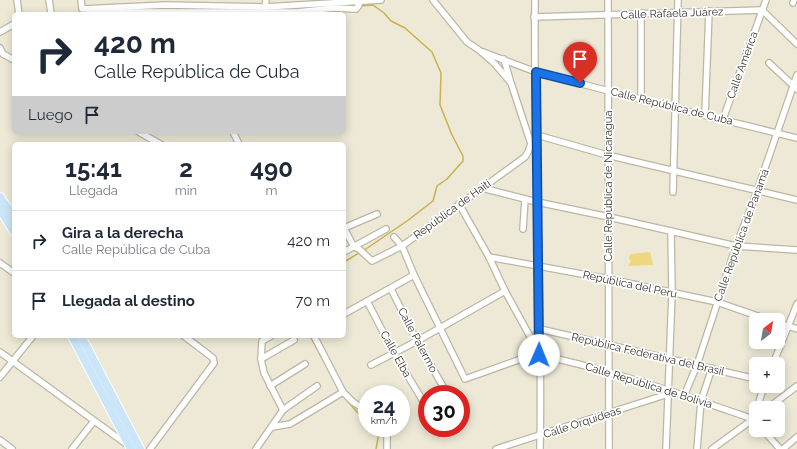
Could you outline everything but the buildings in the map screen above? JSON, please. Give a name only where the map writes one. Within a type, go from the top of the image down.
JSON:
[{"type":"main road","points":[[0,197],[12,214]]},
{"type":"main road","points":[[0,209],[12,229]]},
{"type":"main road","points":[[73,338],[131,448]]},
{"type":"main road","points":[[82,338],[140,449]]},
{"type":"street","points":[[17,0],[19,12]]},
{"type":"street","points":[[49,0],[51,12]]},
{"type":"street","points":[[81,0],[82,9],[165,3],[265,7],[358,3],[381,0]]},
{"type":"street","points":[[265,7],[266,0]]},
{"type":"street","points":[[433,0],[467,42],[480,50],[494,63],[510,83]]},
{"type":"street","points":[[528,152],[537,135],[534,17],[535,0]]},
{"type":"street","name":"Calle República de Nicaragua","points":[[608,0],[609,90],[607,155],[609,217],[609,449]]},
{"type":"street","points":[[673,192],[678,0]]},
{"type":"street","name":"Calle América","points":[[723,119],[766,0]]},
{"type":"street","points":[[297,12],[334,8],[356,9],[358,3]]},
{"type":"street","points":[[762,10],[797,44]]},
{"type":"street","name":"Calle Rafaela Juárez","points":[[534,17],[762,10]]},
{"type":"street","points":[[705,115],[709,11]]},
{"type":"street","points":[[641,14],[641,99]]},
{"type":"street","points":[[0,32],[12,25]]},
{"type":"street","name":"Calle República de Cuba","points":[[480,50],[536,72],[797,138]]},
{"type":"street","points":[[1,54],[12,59]]},
{"type":"street","points":[[504,59],[510,83],[536,154],[540,329],[540,449]]},
{"type":"street","points":[[769,64],[795,87]]},
{"type":"street","name":"Calle República de Panamá","points":[[684,396],[697,365],[736,246],[795,87],[797,75]]},
{"type":"street","points":[[142,134],[155,142]]},
{"type":"street","points":[[537,135],[607,155],[797,200]]},
{"type":"street","points":[[528,152],[533,151],[536,154]]},
{"type":"street","name":"República de Haiti","points":[[356,248],[372,261],[402,246],[482,188],[528,152]]},
{"type":"street","points":[[482,188],[537,202],[736,246],[797,250]]},
{"type":"street","points":[[523,229],[525,199]]},
{"type":"street","points":[[459,204],[489,257],[505,291],[533,342],[539,348]]},
{"type":"street","points":[[346,227],[377,214]]},
{"type":"street","points":[[346,251],[356,248],[386,229]]},
{"type":"street","points":[[346,231],[356,248]]},
{"type":"street","points":[[666,449],[668,358],[672,292],[670,231]]},
{"type":"street","points":[[394,237],[402,246],[414,275],[465,379],[535,354],[539,355]]},
{"type":"street","name":"República del Peru","points":[[489,257],[672,292],[717,302],[749,313]]},
{"type":"street","points":[[0,263],[12,272]]},
{"type":"street","points":[[346,313],[414,275]]},
{"type":"street","name":"Calle Palermo","points":[[391,289],[417,341],[442,385]]},
{"type":"street","points":[[371,366],[505,291]]},
{"type":"street","name":"Calle Elba","points":[[367,301],[394,353],[418,393]]},
{"type":"street","points":[[776,357],[797,304]]},
{"type":"street","points":[[785,326],[797,329]]},
{"type":"street","name":"República Federativa del Brasil","points":[[540,329],[749,377]]},
{"type":"street","points":[[0,377],[31,338]]},
{"type":"street","points":[[150,449],[214,363],[214,358],[187,338]]},
{"type":"street","points":[[267,338],[262,341],[261,359],[264,374],[283,410]]},
{"type":"street","points":[[315,338],[343,392],[358,405]]},
{"type":"street","points":[[261,359],[294,340]]},
{"type":"street","points":[[0,352],[131,448]]},
{"type":"street","name":"Calle República de Bolivia","points":[[539,355],[575,362],[749,417]]},
{"type":"street","points":[[270,386],[305,364]]},
{"type":"street","points":[[697,449],[701,401],[712,368]]},
{"type":"street","points":[[256,449],[283,410],[317,386]]},
{"type":"street","points":[[777,401],[797,386]]},
{"type":"street","points":[[272,427],[290,424],[343,392]]},
{"type":"street","name":"Calle Orquídeas","points":[[496,449],[609,413],[668,392]]},
{"type":"street","points":[[72,449],[94,421]]},
{"type":"street","points":[[712,449],[749,423]]},
{"type":"street","points":[[387,437],[387,449]]},
{"type":"street","points":[[770,437],[781,449],[797,437]]},
{"type":"street","points":[[0,440],[12,449]]},
{"type":"shaded area","points":[[650,252],[653,265],[628,266],[631,261],[629,259],[630,254]]},
{"type":"waterway","points":[[360,6],[373,5],[384,13],[391,21],[405,28],[432,52],[441,73],[440,105],[452,135],[463,156],[463,161],[447,179],[437,186],[433,201],[363,251]]},
{"type":"waterway","points":[[346,6],[357,6]]},
{"type":"waterway","points":[[277,9],[315,7]]},
{"type":"waterway","points":[[153,9],[239,9]]},
{"type":"waterway","points":[[346,261],[359,253]]},
{"type":"waterway","points":[[311,338],[329,371]]},
{"type":"waterway","points":[[343,396],[358,413]]},
{"type":"waterway","points":[[376,449],[378,437]]},
{"type":"route","points":[[539,355],[540,329],[536,72],[580,83]]}]
